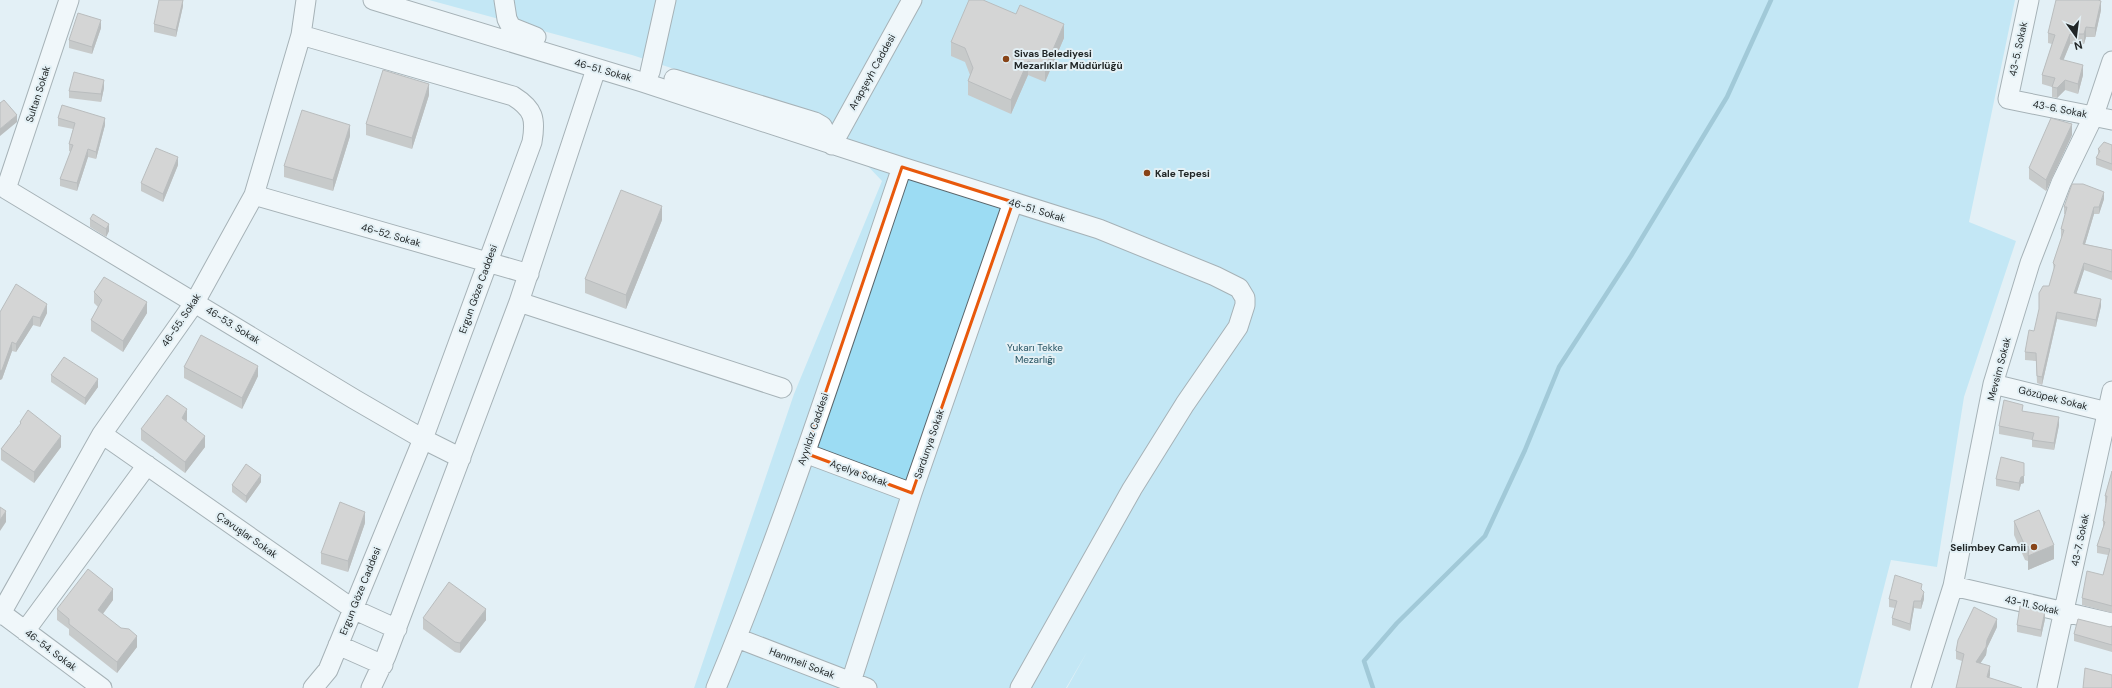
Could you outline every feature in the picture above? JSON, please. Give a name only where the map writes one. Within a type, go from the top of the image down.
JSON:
[{"type":"street","name":"Sultan Sokak","points":[[2,191],[69,0]]},
{"type":"street","name":"46-55. Sokak","points":[[1,613],[102,434],[195,302],[254,195],[301,34],[306,0]]},
{"type":"street","name":"46-51. Sokak","points":[[373,0],[642,82],[902,168],[1100,229],[1215,276],[1238,288],[1245,298],[1245,305],[1238,327],[1185,404],[1132,490],[1020,688]]},
{"type":"street","name":"46-51. Sokak","points":[[504,0],[508,24],[517,31],[815,122],[822,126],[832,145]]},
{"type":"street","points":[[650,72],[666,0]]},
{"type":"street","name":"Arapşeyh Caddesi","points":[[832,145],[912,0]]},
{"type":"street","name":"43-5. Sokak","points":[[2008,99],[2029,0]]},
{"type":"street","name":"Ergun Göze Caddesi","points":[[301,34],[513,96],[524,102],[530,109],[534,127],[532,142],[423,439],[328,670],[313,688]]},
{"type":"street","name":"Mevsim Sokak","points":[[1922,688],[1953,586],[1993,384],[2030,263],[2061,183],[2094,115],[2112,61]]},
{"type":"street","points":[[371,688],[383,665],[397,629],[520,302],[596,69]]},
{"type":"street","name":"43-6. Sokak","points":[[2008,99],[2094,115],[2112,120]]},
{"type":"street","name":"Ayyıldız Caddesi","points":[[716,688],[737,638],[805,453],[902,168]]},
{"type":"street","name":"46-53. Sokak","points":[[2,191],[195,302],[423,439],[461,458]]},
{"type":"street","name":"46-52. Sokak","points":[[254,195],[529,274]]},
{"type":"street","name":"Sardunya Sokak","points":[[856,686],[912,493],[1013,202]]},
{"type":"street","points":[[520,302],[782,388]]},
{"type":"street","name":"Gözüpek Sokak","points":[[1993,384],[2109,412]]},
{"type":"street","name":"43-7. Sokak","points":[[2047,688],[2109,412],[2112,391]]},
{"type":"street","name":"Ç:avuşlar Sokak","points":[[102,434],[353,609],[397,629]]},
{"type":"street","name":"Açelya Sokak","points":[[805,453],[912,493]]},
{"type":"street","points":[[25,631],[147,465]]},
{"type":"street","name":"43-11. Sokak","points":[[1953,586],[2112,623]]},
{"type":"street","name":"46-54. Sokak","points":[[1,613],[102,688]]},
{"type":"street","name":"Hanımeli Sokak","points":[[737,638],[856,686]]},
{"type":"street","points":[[338,646],[383,665]]},
{"type":"highlighted area","points":[[902,167],[1013,202],[912,493],[805,453]]},
{"type":"green space","name":"Yukarı Tekke Mezarlığı","points":[[429,0],[2015,0],[1969,222],[2016,241],[1964,397],[1937,567],[1891,560],[1858,688],[1067,688],[1087,652],[1066,688],[694,688],[794,394],[882,181],[822,118],[632,55]]},
{"type":"building","points":[[159,0],[183,0],[176,30],[154,24]]},
{"type":"building","name":"Sivas Belediyesi Mezarlıklar Müdürlüğü","points":[[969,0],[983,0],[1016,14],[1020,5],[1064,24],[1045,68],[1028,61],[1011,100],[968,81],[973,68],[965,48],[951,42]]},
{"type":"building","points":[[2056,0],[2101,1],[2095,28],[2086,27],[2084,34],[2070,34],[2060,59],[2083,65],[2078,84],[2065,80],[2057,88],[2052,87],[2055,78],[2042,75],[2055,35],[2048,33]]},
{"type":"building","points":[[78,13],[101,20],[92,47],[69,40]]},
{"type":"building","points":[[383,70],[429,84],[412,138],[366,124]]},
{"type":"building","points":[[74,72],[104,80],[101,94],[69,91]]},
{"type":"building","points":[[4,100],[17,115],[0,129],[0,103]]},
{"type":"building","points":[[62,105],[105,118],[96,152],[88,149],[77,183],[60,179],[73,145],[69,144],[75,123],[58,118]]},
{"type":"building","points":[[302,110],[350,125],[333,180],[284,166]]},
{"type":"building","points":[[2051,118],[2072,124],[2046,180],[2029,168]]},
{"type":"building","points":[[2104,142],[2112,145],[2112,164],[2096,158],[2100,151],[2098,149]]},
{"type":"building","points":[[156,148],[178,157],[163,194],[141,183]]},
{"type":"building","points":[[2072,184],[2083,184],[2104,192],[2099,207],[2094,207],[2083,244],[2112,250],[2112,272],[2084,263],[2074,293],[2101,299],[2096,320],[2057,312],[2042,377],[2037,376],[2036,353],[2025,352],[2029,330],[2034,331],[2039,309],[2039,293],[2043,286],[2049,286],[2055,265],[2053,263],[2064,230],[2061,229],[2067,207],[2064,207]]},
{"type":"building","points":[[621,190],[662,206],[626,295],[585,279]]},
{"type":"building","points":[[93,214],[109,224],[106,229],[90,219]]},
{"type":"building","points":[[104,277],[147,302],[123,341],[91,320],[102,300],[94,292]]},
{"type":"building","points":[[16,284],[47,304],[40,318],[33,316],[16,344],[12,342],[2,370],[0,371],[0,312]]},
{"type":"building","points":[[201,335],[258,366],[242,398],[184,367]]},
{"type":"building","points":[[64,357],[98,379],[85,398],[51,375]]},
{"type":"building","points":[[167,395],[187,409],[182,418],[205,436],[185,462],[141,429]]},
{"type":"building","points":[[2004,400],[2023,405],[2022,411],[2059,417],[2054,443],[2032,440],[2034,433],[1999,426]]},
{"type":"building","points":[[28,410],[61,436],[34,472],[1,449],[21,423],[20,422]]},
{"type":"building","points":[[2001,457],[2024,463],[2024,476],[2021,477],[2019,483],[1996,479]]},
{"type":"building","points":[[246,464],[261,475],[246,496],[232,485]]},
{"type":"building","points":[[2112,471],[2112,606],[2082,598],[2087,571],[2103,575],[2110,549],[2097,546],[2105,522],[2103,521],[2107,496],[2105,496]]},
{"type":"building","points":[[340,502],[365,512],[348,561],[321,553]]},
{"type":"building","points":[[0,507],[6,511],[0,520]]},
{"type":"building","points":[[2039,510],[2054,545],[2028,556],[2029,547],[2025,546],[2014,521]]},
{"type":"building","points":[[88,569],[113,589],[98,610],[121,628],[129,629],[137,636],[117,662],[69,624],[69,619],[57,609]]},
{"type":"building","points":[[1895,575],[1922,584],[1921,589],[1924,592],[1921,601],[1914,601],[1910,624],[1892,618],[1897,601],[1889,599]]},
{"type":"building","points":[[449,582],[486,609],[460,643],[455,642],[423,618]]},
{"type":"building","points":[[2020,606],[2045,611],[2041,630],[2017,625]]},
{"type":"building","points":[[1974,607],[1997,619],[1987,640],[1986,647],[1976,662],[1990,666],[1987,677],[2022,688],[1956,688],[1964,654],[1956,651],[1958,640]]},
{"type":"building","points":[[2078,619],[2110,627],[2112,626],[2112,645],[2074,634]]},
{"type":"building","points":[[2085,668],[2112,675],[2112,688],[2083,688]]},
{"type":"waterway","points":[[1373,688],[1364,661],[1397,623],[1485,536],[1525,450],[1559,367],[1631,256],[1727,97],[1771,0]]},
{"type":"place","name":"Sivas Belediyesi Mezarlıklar Müdürlüğü","points":[[1006,59]]},
{"type":"place","name":"Kale Tepesi","points":[[1147,173]]},
{"type":"place","name":"Selimbey Camii","points":[[2034,547]]}]
